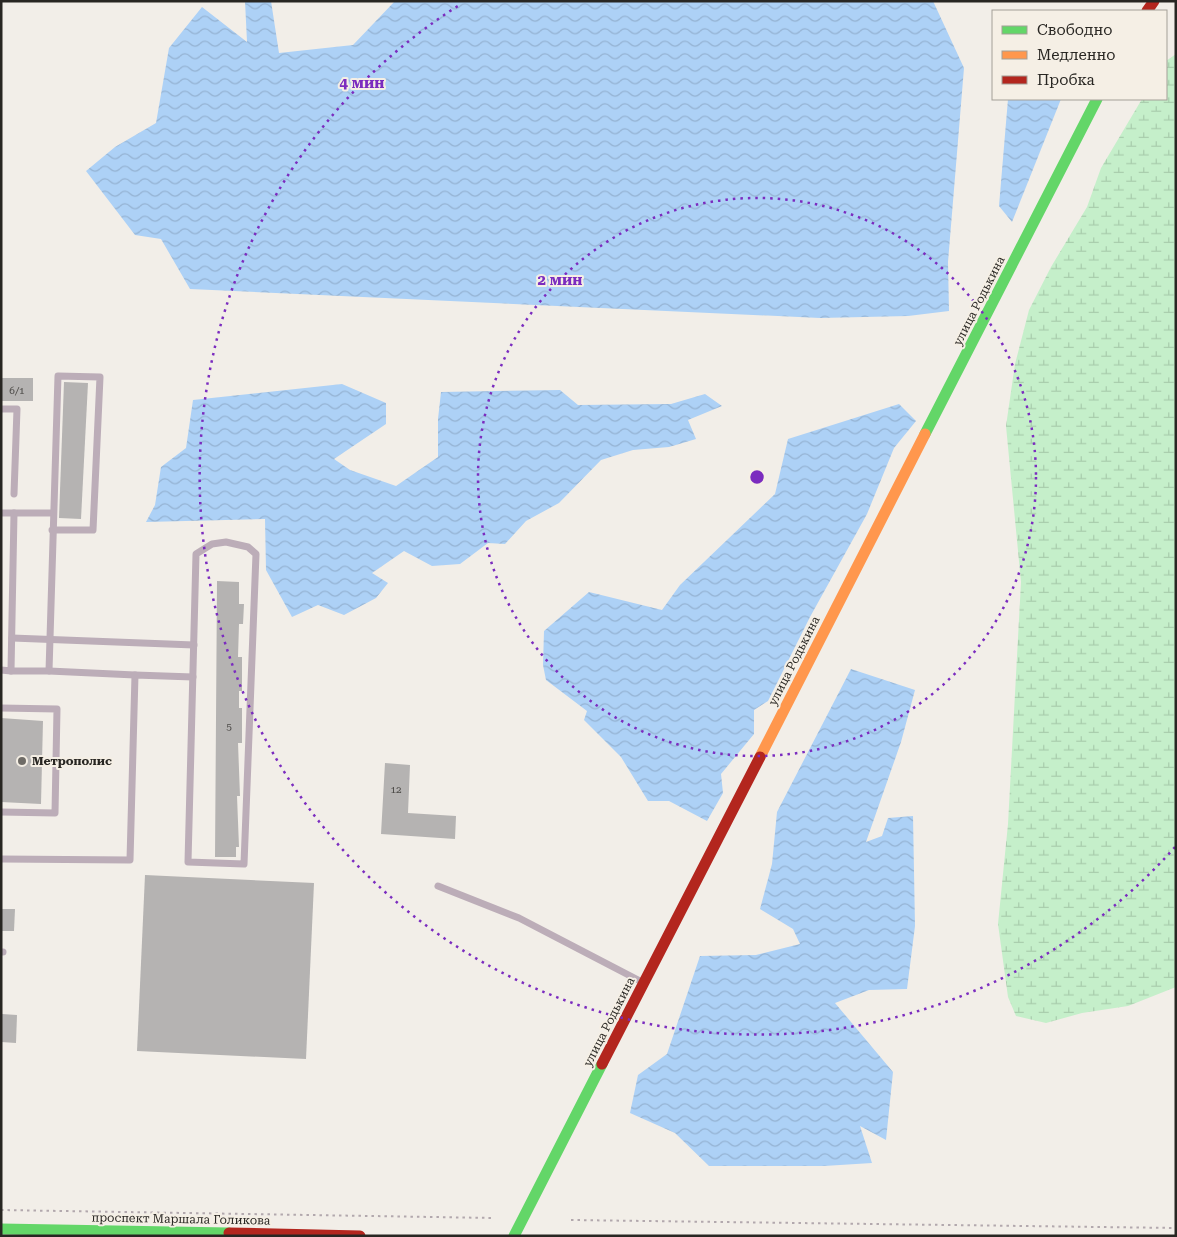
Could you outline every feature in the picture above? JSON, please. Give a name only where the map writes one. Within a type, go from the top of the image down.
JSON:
[{"type":"main road","name":"улица Родькина","points":[[514,1236],[1096,100]]},
{"type":"main road","name":"проспект Маршала Голикова","points":[[1,1229],[360,1236]]},
{"type":"lane","points":[[48,671],[50,639],[52,530],[58,376],[100,377],[94,530],[52,530]]},
{"type":"lane","points":[[1,409],[17,409],[14,494]]},
{"type":"lane","points":[[1,513],[53,513]]},
{"type":"lane","points":[[11,670],[14,513]]},
{"type":"lane","points":[[226,542],[248,547],[256,554],[244,864],[188,862],[193,677],[196,554],[212,544],[226,542]]},
{"type":"lane","points":[[12,638],[194,646]]},
{"type":"lane","points":[[1,670],[193,677]]},
{"type":"lane","points":[[1,859],[130,860],[135,675]]},
{"type":"lane","points":[[1,708],[57,709],[54,813],[1,812]]},
{"type":"lane","points":[[438,886],[519,918],[644,983]]},
{"type":"path","points":[[1,1210],[494,1218]]},
{"type":"path","points":[[571,1220],[1176,1228]]},
{"type":"green space","points":[[1176,54],[1176,987],[1128,1006],[1082,1013],[1046,1023],[1016,1016],[1008,997],[998,924],[1008,824],[1021,582],[1006,426],[1015,364],[1029,310],[1051,267],[1087,207],[1101,168],[1141,100],[1167,100],[1167,60]]},
{"type":"water","points":[[245,1],[271,1],[279,53],[353,45],[395,1],[933,1],[964,68],[948,262],[949,311],[908,316],[820,318],[190,289],[161,239],[135,235],[86,171],[115,147],[156,123],[169,48],[202,7],[247,42]]},
{"type":"water","points":[[1008,100],[1061,100],[1012,222],[999,206]]},
{"type":"water","points":[[342,384],[386,403],[386,424],[334,459],[350,470],[396,486],[438,457],[438,419],[441,392],[560,390],[578,405],[671,404],[705,394],[722,406],[688,420],[696,439],[669,447],[633,450],[601,460],[559,503],[526,521],[505,544],[488,543],[460,564],[432,566],[404,551],[372,573],[388,583],[376,598],[344,615],[318,605],[292,617],[266,570],[265,519],[146,522],[155,505],[161,467],[186,448],[193,400]]},
{"type":"water","points":[[899,404],[916,421],[894,448],[867,514],[810,617],[768,701],[754,710],[754,734],[721,774],[723,793],[707,821],[669,801],[648,801],[621,757],[584,720],[587,711],[546,680],[543,665],[544,631],[589,592],[662,610],[680,585],[775,494],[788,439]]},
{"type":"water","points":[[851,669],[915,690],[901,742],[866,842],[882,836],[888,818],[913,816],[915,926],[907,989],[869,990],[835,1003],[893,1072],[886,1140],[860,1126],[872,1163],[824,1166],[709,1166],[675,1133],[630,1113],[638,1075],[667,1054],[700,956],[756,955],[800,944],[793,929],[760,909],[772,864],[777,812]]},
{"type":"building","points":[[1,378],[33,378],[33,401],[1,401]]},
{"type":"building","points":[[64,382],[88,383],[81,519],[59,518]]},
{"type":"building","points":[[217,581],[239,582],[239,604],[244,604],[243,624],[239,624],[238,657],[242,657],[242,691],[239,691],[239,708],[242,708],[242,743],[238,743],[240,796],[237,796],[239,847],[236,847],[236,857],[215,857]]},
{"type":"building","name":"Метрополис","points":[[1,718],[43,721],[41,804],[1,802]]},
{"type":"building","points":[[385,763],[410,765],[408,813],[456,816],[455,839],[381,834]]},
{"type":"building","points":[[145,875],[314,883],[306,1059],[137,1051]]},
{"type":"building","points":[[1,909],[15,909],[14,931],[1,931]]},
{"type":"building","points":[[2,1014],[17,1015],[16,1043],[1,1042]]},
{"type":"traffic: fast","points":[[925,434],[1096,100]]},
{"type":"traffic: fast","points":[[514,1236],[602,1064]]},
{"type":"traffic: fast","points":[[1,1229],[229,1233]]},
{"type":"traffic: slow","points":[[760,757],[925,434]]},
{"type":"traffic: jam","points":[[1148,10],[1154,1]]},
{"type":"traffic: jam","points":[[602,1064],[760,757]]},
{"type":"traffic: jam","points":[[229,1233],[360,1236]]},
{"type":"place","name":"Метрополис","points":[[22,761]]}]
